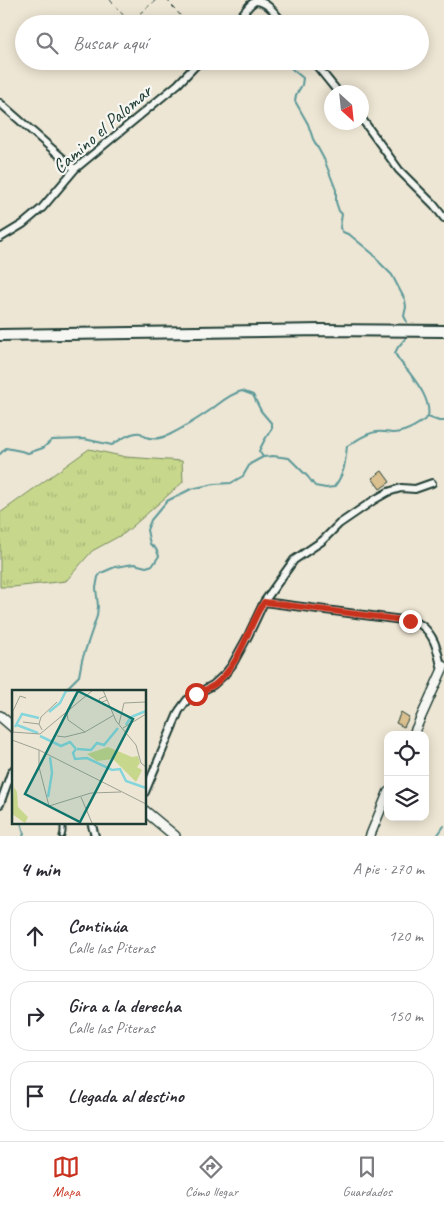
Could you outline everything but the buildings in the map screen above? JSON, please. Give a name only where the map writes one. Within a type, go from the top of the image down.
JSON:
[{"type":"main road","points":[[0,335],[321,330],[444,331]]},
{"type":"main road","points":[[0,716],[12,726]]},
{"type":"main road","points":[[146,811],[175,836]]},
{"type":"street","points":[[242,15],[255,1],[267,4],[276,15]]},
{"type":"street","name":"Camino el Palomar","points":[[0,238],[23,224],[42,208],[75,169],[178,84],[191,70]]},
{"type":"street","points":[[320,70],[332,85]]},
{"type":"street","points":[[0,103],[75,169]]},
{"type":"street","points":[[369,129],[399,170],[434,204],[444,218]]},
{"type":"street","points":[[146,790],[179,711],[187,700],[213,685],[232,665],[248,636],[260,608],[294,560],[322,541],[339,524],[388,492],[401,488],[415,489],[432,484]]},
{"type":"street","points":[[264,602],[410,621],[421,625],[433,637],[443,668],[415,731]]},
{"type":"street","points":[[0,804],[12,772]]},
{"type":"street","points":[[370,836],[384,802]]},
{"type":"path","points":[[110,0],[123,15]]},
{"type":"path","points":[[138,15],[156,0]]},
{"type":"path","points":[[167,0],[180,15]]},
{"type":"green space","points":[[89,449],[126,457],[182,461],[183,482],[125,533],[92,551],[66,581],[0,587],[0,513]]},
{"type":"waterway","points":[[293,70],[303,78],[295,101],[308,124],[336,190],[336,202],[342,214],[340,228],[373,254],[392,275],[405,300],[404,316],[407,322]]},
{"type":"waterway","points":[[406,338],[395,353],[423,393],[428,405],[428,417]]},
{"type":"waterway","points":[[0,454],[6,448],[28,453],[43,448],[52,440],[84,439],[112,445],[133,433],[141,433],[146,437],[152,438],[163,437],[194,421],[228,397],[242,391],[253,395],[261,411],[272,424],[272,428],[259,451],[263,457]]},
{"type":"waterway","points":[[65,690],[79,676],[82,660],[97,616],[96,588],[98,577],[101,573],[115,567],[134,564],[146,567],[153,565],[159,556],[156,549],[150,544],[147,530],[151,520],[167,501],[191,489],[214,484],[231,483],[243,476],[250,464],[263,457],[273,456],[289,458],[315,486],[334,487],[338,482],[345,463],[347,446],[376,432],[402,432],[416,426],[428,417],[444,421]]},
{"type":"waterway","points":[[22,824],[23,836]]},
{"type":"waterway","points":[[437,836],[444,826]]},
{"type":"route","points":[[196,694],[213,685],[232,665],[264,602],[410,621]]}]
